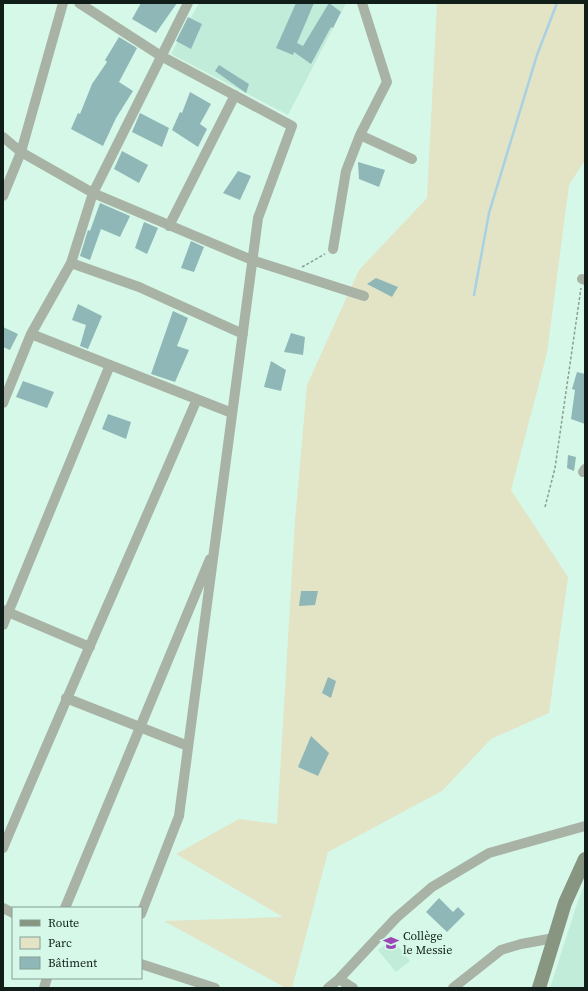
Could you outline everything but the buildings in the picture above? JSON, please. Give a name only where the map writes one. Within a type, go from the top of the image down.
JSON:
[{"type":"street","points":[[3,196],[20,152],[63,3]]},
{"type":"street","points":[[79,3],[161,56],[292,126],[258,218],[179,816],[142,911]]},
{"type":"street","points":[[3,403],[31,334],[71,263],[93,193],[188,3]]},
{"type":"street","points":[[333,249],[346,171],[360,135],[387,82],[362,3]]},
{"type":"street","points":[[168,226],[235,95]]},
{"type":"street","points":[[360,135],[412,159]]},
{"type":"street","points":[[3,137],[20,152],[93,193],[168,226],[252,260],[364,296]]},
{"type":"street","points":[[71,263],[139,287],[243,334]]},
{"type":"street","points":[[31,334],[232,413]]},
{"type":"street","points":[[3,625],[6,612],[110,365]]},
{"type":"street","points":[[3,848],[66,698],[90,647],[197,399]]},
{"type":"street","points":[[65,907],[215,546]]},
{"type":"street","points":[[6,612],[90,647]]},
{"type":"street","points":[[66,698],[188,746]]},
{"type":"street","points":[[328,988],[339,979],[396,918],[432,887],[490,853],[585,826]]},
{"type":"street","points":[[539,988],[566,903],[585,859]]},
{"type":"street","points":[[3,908],[12,912]]},
{"type":"street","points":[[453,988],[501,950],[521,944],[554,938]]},
{"type":"street","points":[[142,964],[215,988]]},
{"type":"street","points":[[339,979],[353,988]]},
{"type":"path","points":[[290,273],[333,249]]},
{"type":"path","points":[[545,507],[555,468],[584,280]]},
{"type":"shaded area","points":[[199,3],[346,3],[288,115],[171,54]]},
{"type":"shaded area","points":[[585,883],[585,988],[550,988],[577,904]]},
{"type":"shaded area","name":"Collège le Messie","points":[[392,939],[410,961],[396,972],[378,950]]},
{"type":"green space","points":[[437,3],[585,3],[585,160],[569,185],[547,353],[511,490],[568,577],[549,713],[491,739],[442,791],[328,852],[292,988],[286,988],[164,921],[283,917],[176,854],[239,819],[277,824],[295,521],[307,385],[359,270],[427,198]]},
{"type":"waterway","points":[[474,295],[489,213],[537,55],[557,3]]},
{"type":"place","name":"Collège le Messie","points":[[391,943]]}]
